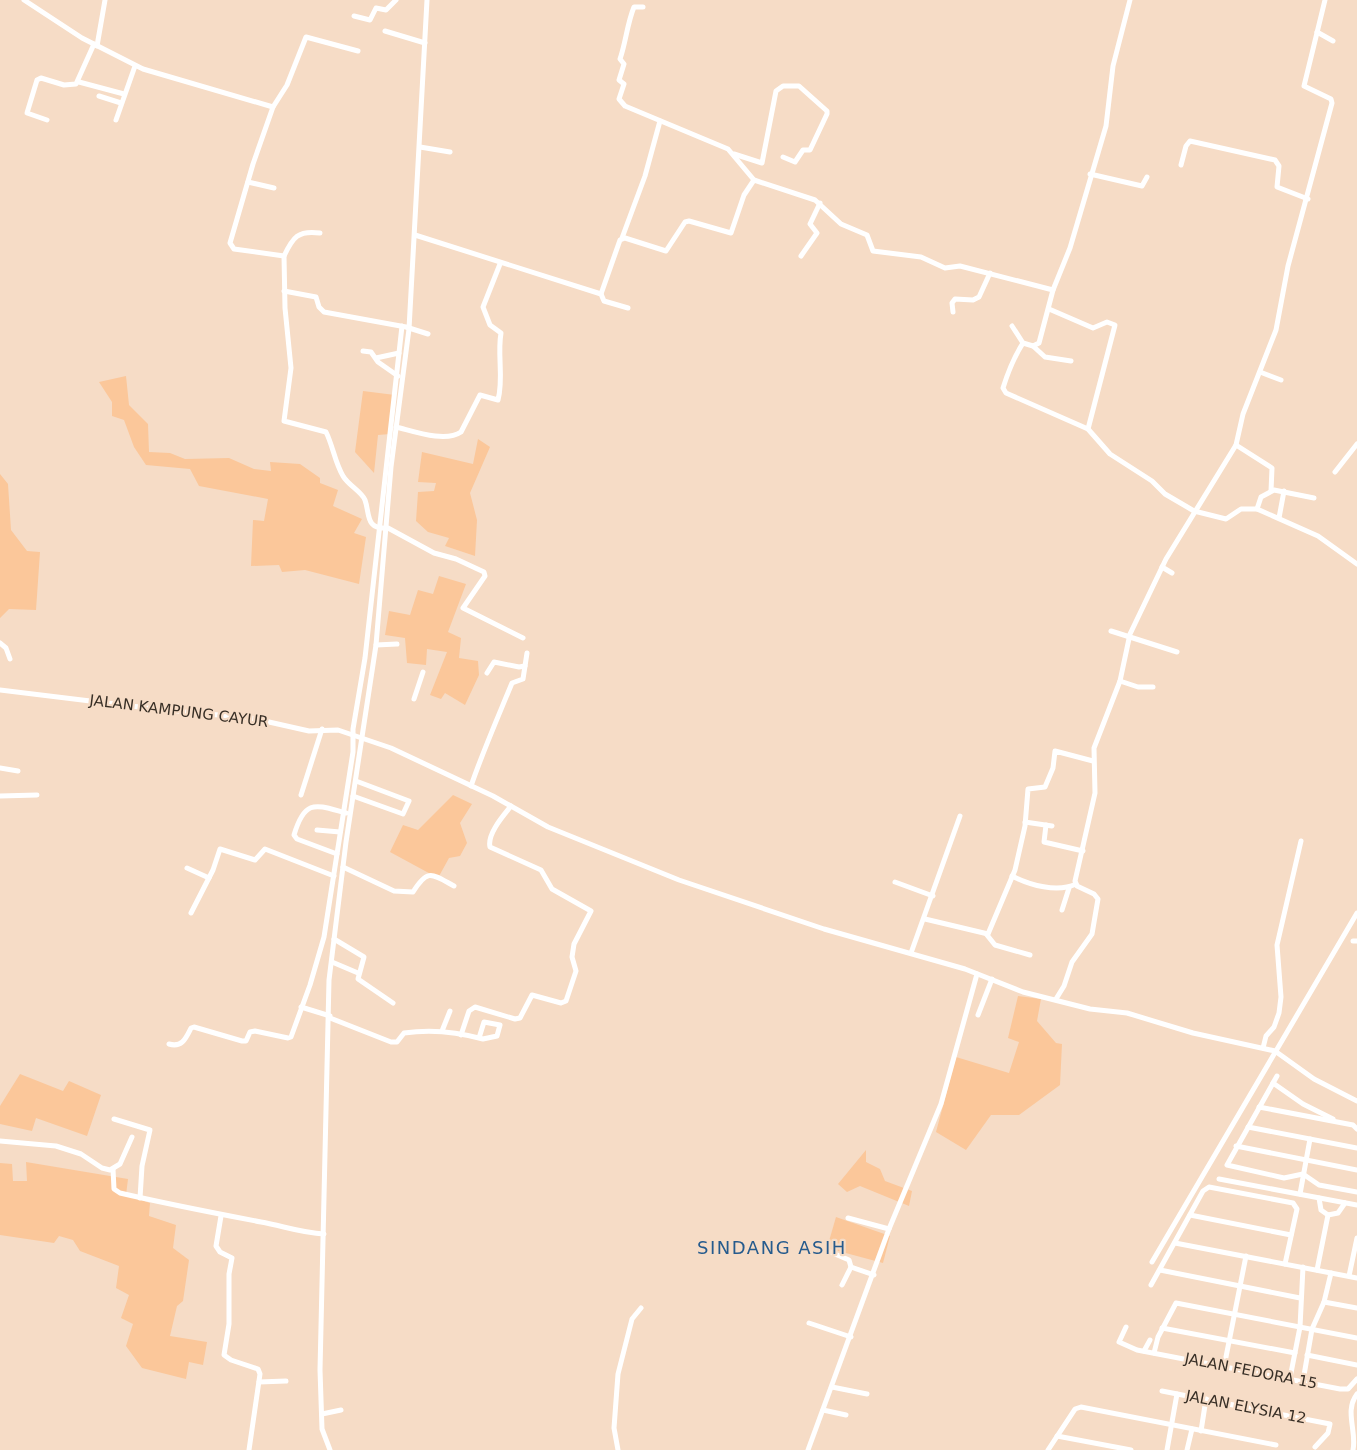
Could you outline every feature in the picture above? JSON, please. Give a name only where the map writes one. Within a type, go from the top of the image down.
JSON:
[{"type":"street","points":[[24,0],[96,45],[135,66],[177,81],[273,107]]},
{"type":"street","points":[[79,82],[96,45],[105,0]]},
{"type":"street","points":[[354,16],[370,20],[376,8],[386,10],[396,0]]},
{"type":"street","points":[[169,1044],[180,1044],[185,1041],[191,1028],[194,1027],[242,1041],[246,1041],[250,1032],[255,1030],[291,1037],[324,936],[340,832],[376,645],[383,528],[416,235],[427,0]]},
{"type":"street","points":[[1033,346],[1039,343],[1043,334],[1053,290],[1070,248],[1106,126],[1113,66],[1130,0]]},
{"type":"street","points":[[1012,876],[1034,884],[1069,888],[1076,884],[1095,793],[1093,761],[1097,737],[1120,681],[1129,639],[1162,567],[1236,445],[1244,414],[1276,330],[1288,266],[1308,199],[1332,100],[1304,86],[1325,0]]},
{"type":"street","points":[[643,7],[634,7],[629,18],[627,39],[620,59],[624,64],[619,80],[624,84],[619,99],[629,108],[734,154],[762,163],[766,151],[767,127],[776,91],[783,86],[799,87],[827,111],[827,114],[810,150],[803,150],[795,162],[783,158]]},
{"type":"street","points":[[385,31],[425,43]]},
{"type":"street","points":[[1317,33],[1334,41]]},
{"type":"street","points":[[284,256],[245,251],[231,246],[248,182],[273,107],[287,85],[306,37],[358,51]]},
{"type":"street","points":[[116,120],[135,66]]},
{"type":"street","points":[[47,120],[27,113],[38,78],[64,85],[79,82],[124,94]]},
{"type":"street","points":[[99,96],[121,103]]},
{"type":"street","points":[[628,308],[604,301],[601,294],[616,248],[622,238],[645,176],[660,121]]},
{"type":"street","points":[[1181,165],[1186,146],[1190,141],[1275,160],[1279,166],[1278,187],[1308,199]]},
{"type":"street","points":[[420,147],[450,152]]},
{"type":"street","points":[[734,154],[741,168],[753,180],[820,204],[841,224],[867,235],[873,251],[921,257],[945,268],[960,266],[1053,290]]},
{"type":"street","points":[[1090,174],[1142,186],[1147,177]]},
{"type":"street","points":[[622,238],[666,251],[685,222],[689,221],[731,233],[744,195],[753,180]]},
{"type":"street","points":[[248,182],[274,188]]},
{"type":"street","points":[[801,256],[817,232],[810,223],[820,204]]},
{"type":"street","points":[[320,232],[307,231],[297,235],[284,256],[291,368],[284,421],[326,432],[344,477],[365,499],[367,516],[383,528],[434,553],[456,559],[484,572],[485,576],[463,608],[523,638]]},
{"type":"street","points":[[416,235],[500,264],[601,294]]},
{"type":"street","points":[[396,427],[428,434],[456,435],[461,432],[480,395],[498,400],[502,372],[498,351],[501,333],[490,325],[483,307],[500,264]]},
{"type":"street","points":[[953,312],[955,299],[973,300],[979,297],[990,273]]},
{"type":"street","points":[[285,291],[316,297],[319,307],[324,312],[405,327],[428,334]]},
{"type":"street","points":[[1049,309],[1087,327],[1093,328],[1107,322],[1115,324],[1088,429]]},
{"type":"street","points":[[1012,326],[1023,343],[1033,346],[1045,357],[1071,361]]},
{"type":"street","points":[[330,1450],[322,1429],[321,1414],[320,1234],[332,962],[356,781],[365,658],[396,427],[400,377],[399,352],[405,327]]},
{"type":"street","points":[[1023,343],[1015,355],[1004,392],[1088,429],[1110,454],[1152,481],[1165,494],[1194,511],[1226,519],[1241,509],[1257,508],[1318,536],[1357,564]]},
{"type":"street","points":[[363,351],[371,352],[400,377]]},
{"type":"street","points":[[376,358],[399,352]]},
{"type":"street","points":[[1260,372],[1281,380]]},
{"type":"street","points":[[1335,472],[1357,444]]},
{"type":"street","points":[[1236,445],[1272,468],[1271,491]]},
{"type":"street","points":[[1257,508],[1262,496],[1271,491],[1284,491],[1314,498]]},
{"type":"street","points":[[1279,518],[1284,491]]},
{"type":"street","points":[[1162,567],[1172,573]]},
{"type":"street","points":[[1111,631],[1129,639],[1177,652]]},
{"type":"street","points":[[0,643],[6,648],[10,659]]},
{"type":"street","points":[[376,645],[396,644]]},
{"type":"street","points":[[471,786],[482,750],[494,731],[512,683],[522,680],[527,653]]},
{"type":"street","points":[[487,673],[494,662],[525,666]]},
{"type":"street","points":[[414,699],[423,672]]},
{"type":"street","points":[[1120,681],[1138,687],[1153,687]]},
{"type":"street","name":"JALAN KAMPUNG CAYUR","points":[[0,690],[250,718],[305,730],[338,730],[380,743],[512,806],[553,829],[679,880],[824,929],[977,974],[1023,992],[1090,1009],[1132,1015],[1185,1031],[1275,1051]]},
{"type":"street","points":[[301,795],[322,729]]},
{"type":"street","points":[[987,935],[1012,876],[1025,822],[1028,789],[1045,787],[1053,768],[1055,751],[1093,761]]},
{"type":"street","points":[[0,768],[18,771]]},
{"type":"street","points":[[353,796],[403,814],[409,801],[356,781]]},
{"type":"street","points":[[0,796],[37,795]]},
{"type":"street","points":[[338,854],[294,835],[303,813],[312,806],[318,805],[351,814]]},
{"type":"street","points":[[461,1035],[469,1011],[475,1007],[515,1019],[520,1017],[532,995],[561,1003],[566,1001],[576,971],[572,957],[574,944],[591,911],[552,889],[541,870],[490,847],[489,842],[494,830],[512,806]]},
{"type":"street","points":[[911,953],[960,816]]},
{"type":"street","points":[[1025,822],[1049,825],[1044,842],[1083,851]]},
{"type":"street","points":[[317,830],[340,832]]},
{"type":"street","points":[[1263,1048],[1266,1036],[1274,1027],[1279,1013],[1281,997],[1277,945],[1301,841]]},
{"type":"street","points":[[192,913],[220,849],[255,860],[265,849],[334,876]]},
{"type":"street","points":[[343,867],[398,892],[412,892],[418,880],[429,875],[440,877],[454,886]]},
{"type":"street","points":[[187,868],[209,878]]},
{"type":"street","points":[[895,882],[933,896]]},
{"type":"street","points":[[1056,999],[1064,986],[1072,962],[1091,938],[1097,910],[1097,897],[1076,884]]},
{"type":"street","points":[[1062,910],[1069,888]]},
{"type":"street","points":[[1152,1262],[1357,913]]},
{"type":"street","points":[[925,919],[987,935],[992,943],[1029,955]]},
{"type":"street","points":[[334,939],[364,957],[357,979],[393,1003]]},
{"type":"street","points":[[332,962],[358,973]]},
{"type":"street","points":[[808,1450],[889,1228],[941,1104],[977,974]]},
{"type":"street","points":[[978,1015],[992,979]]},
{"type":"street","points":[[301,1007],[391,1042],[397,1042],[404,1033],[442,1031],[479,1038]]},
{"type":"street","points":[[442,1031],[450,1011]]},
{"type":"street","points":[[1275,1051],[1314,1079],[1357,1101]]},
{"type":"street","points":[[1277,1076],[1227,1162],[1229,1167],[1284,1178],[1303,1174],[1319,1185],[1357,1192]]},
{"type":"street","points":[[1273,1083],[1303,1104],[1339,1122]]},
{"type":"street","points":[[1259,1107],[1355,1127]]},
{"type":"street","points":[[114,1119],[150,1130],[142,1166],[140,1198]]},
{"type":"street","points":[[1248,1127],[1357,1148]]},
{"type":"street","points":[[113,1169],[123,1159],[132,1137]]},
{"type":"street","points":[[1300,1194],[1310,1139]]},
{"type":"street","points":[[0,1141],[56,1146],[86,1156],[102,1168],[113,1169]]},
{"type":"street","points":[[1236,1146],[1357,1170]]},
{"type":"street","points":[[113,1169],[115,1190],[140,1198],[320,1234]]},
{"type":"street","points":[[1219,1179],[1357,1205]]},
{"type":"street","points":[[1151,1285],[1203,1191],[1209,1187],[1293,1203],[1297,1209],[1285,1264]]},
{"type":"street","points":[[1319,1198],[1321,1210],[1328,1215],[1338,1213],[1345,1203]]},
{"type":"street","points":[[1191,1215],[1291,1235]]},
{"type":"street","points":[[1317,1270],[1328,1215]]},
{"type":"street","points":[[221,1216],[216,1246],[220,1252],[232,1258],[229,1274],[229,1324],[224,1354],[231,1360],[258,1369],[259,1382],[249,1450]]},
{"type":"street","points":[[848,1218],[889,1228]]},
{"type":"street","points":[[1349,1276],[1357,1238]]},
{"type":"street","points":[[1175,1243],[1357,1278]]},
{"type":"street","points":[[828,1251],[849,1260],[851,1267],[843,1285]]},
{"type":"street","points":[[1224,1366],[1246,1256]]},
{"type":"street","points":[[851,1267],[873,1275]]},
{"type":"street","points":[[1290,1378],[1300,1326],[1303,1267]]},
{"type":"street","points":[[1160,1270],[1300,1298]]},
{"type":"street","points":[[1303,1381],[1312,1329],[1324,1302],[1331,1272]]},
{"type":"street","points":[[1324,1302],[1357,1308]]},
{"type":"street","points":[[1154,1353],[1162,1328],[1174,1304],[1235,1313],[1357,1338]]},
{"type":"street","points":[[618,1450],[614,1428],[618,1374],[632,1319],[641,1308]]},
{"type":"street","points":[[809,1323],[851,1337]]},
{"type":"street","name":"JALAN FEDORA 15","points":[[1126,1327],[1119,1342],[1130,1348],[1348,1389],[1357,1379]]},
{"type":"street","points":[[1162,1328],[1295,1353]]},
{"type":"street","points":[[1144,1351],[1150,1340]]},
{"type":"street","points":[[1307,1355],[1357,1365]]},
{"type":"street","points":[[259,1382],[286,1381]]},
{"type":"street","points":[[832,1387],[867,1394]]},
{"type":"street","name":"JALAN ELYSIA 12","points":[[1162,1391],[1330,1424],[1328,1433],[1315,1447]]},
{"type":"street","points":[[1167,1450],[1177,1394]]},
{"type":"street","points":[[1355,1449],[1357,1433],[1352,1417],[1352,1404],[1357,1394]]},
{"type":"street","points":[[1201,1431],[1206,1399]]},
{"type":"street","points":[[1048,1450],[1076,1408],[1276,1445]]},
{"type":"street","points":[[321,1414],[341,1410]]},
{"type":"street","points":[[823,1410],[846,1415]]},
{"type":"street","points":[[1187,1450],[1192,1429]]},
{"type":"street","points":[[1057,1436],[1131,1450]]},
{"type":"shaded area","points":[[126,376],[129,405],[148,424],[149,452],[170,453],[185,459],[229,458],[254,469],[271,471],[270,462],[300,464],[320,478],[320,483],[338,490],[333,506],[362,519],[354,533],[366,537],[359,584],[305,570],[282,572],[279,565],[251,566],[253,520],[264,521],[268,499],[199,486],[190,469],[146,465],[134,447],[124,420],[112,416],[112,402],[99,382]]},
{"type":"shaded area","points":[[363,391],[395,395],[390,434],[378,435],[374,473],[355,452]]},
{"type":"shaded area","points":[[478,439],[490,447],[470,493],[477,520],[475,556],[445,546],[449,538],[428,532],[416,521],[418,492],[434,491],[436,483],[418,482],[422,452],[473,464]]},
{"type":"shaded area","points":[[0,474],[8,484],[11,530],[27,551],[40,552],[36,610],[9,609],[0,618]]},
{"type":"shaded area","points":[[439,576],[466,584],[448,632],[461,638],[459,658],[478,661],[479,675],[465,705],[445,693],[441,699],[430,695],[447,652],[427,649],[426,665],[407,663],[405,638],[385,635],[389,611],[410,615],[418,590],[433,594]]},
{"type":"shaded area","points":[[453,795],[472,804],[460,823],[467,843],[460,856],[449,858],[438,878],[390,852],[403,825],[418,830]]},
{"type":"shaded area","points":[[1018,996],[1041,999],[1037,1021],[1056,1043],[1062,1044],[1060,1085],[1019,1115],[991,1115],[966,1150],[936,1132],[956,1057],[1009,1073],[1019,1042],[1008,1038]]},
{"type":"shaded area","points":[[20,1074],[63,1091],[69,1081],[101,1095],[87,1136],[36,1118],[32,1131],[0,1124],[0,1106]]},
{"type":"shaded area","points":[[866,1150],[866,1162],[880,1169],[885,1181],[912,1191],[909,1206],[860,1186],[847,1192],[838,1184]]},
{"type":"shaded area","points":[[26,1162],[128,1179],[126,1195],[150,1203],[149,1216],[176,1225],[173,1248],[189,1260],[183,1301],[177,1306],[170,1336],[207,1342],[203,1365],[189,1362],[186,1379],[142,1368],[126,1346],[133,1324],[121,1318],[129,1295],[116,1288],[119,1266],[80,1251],[73,1240],[59,1236],[54,1243],[0,1235],[0,1163],[12,1164],[13,1181],[27,1181]]},
{"type":"shaded area","points":[[836,1217],[890,1236],[883,1263],[827,1248]]},
{"type":"district","name":"SINDANG ASIH","points":[[772,1247]]}]
